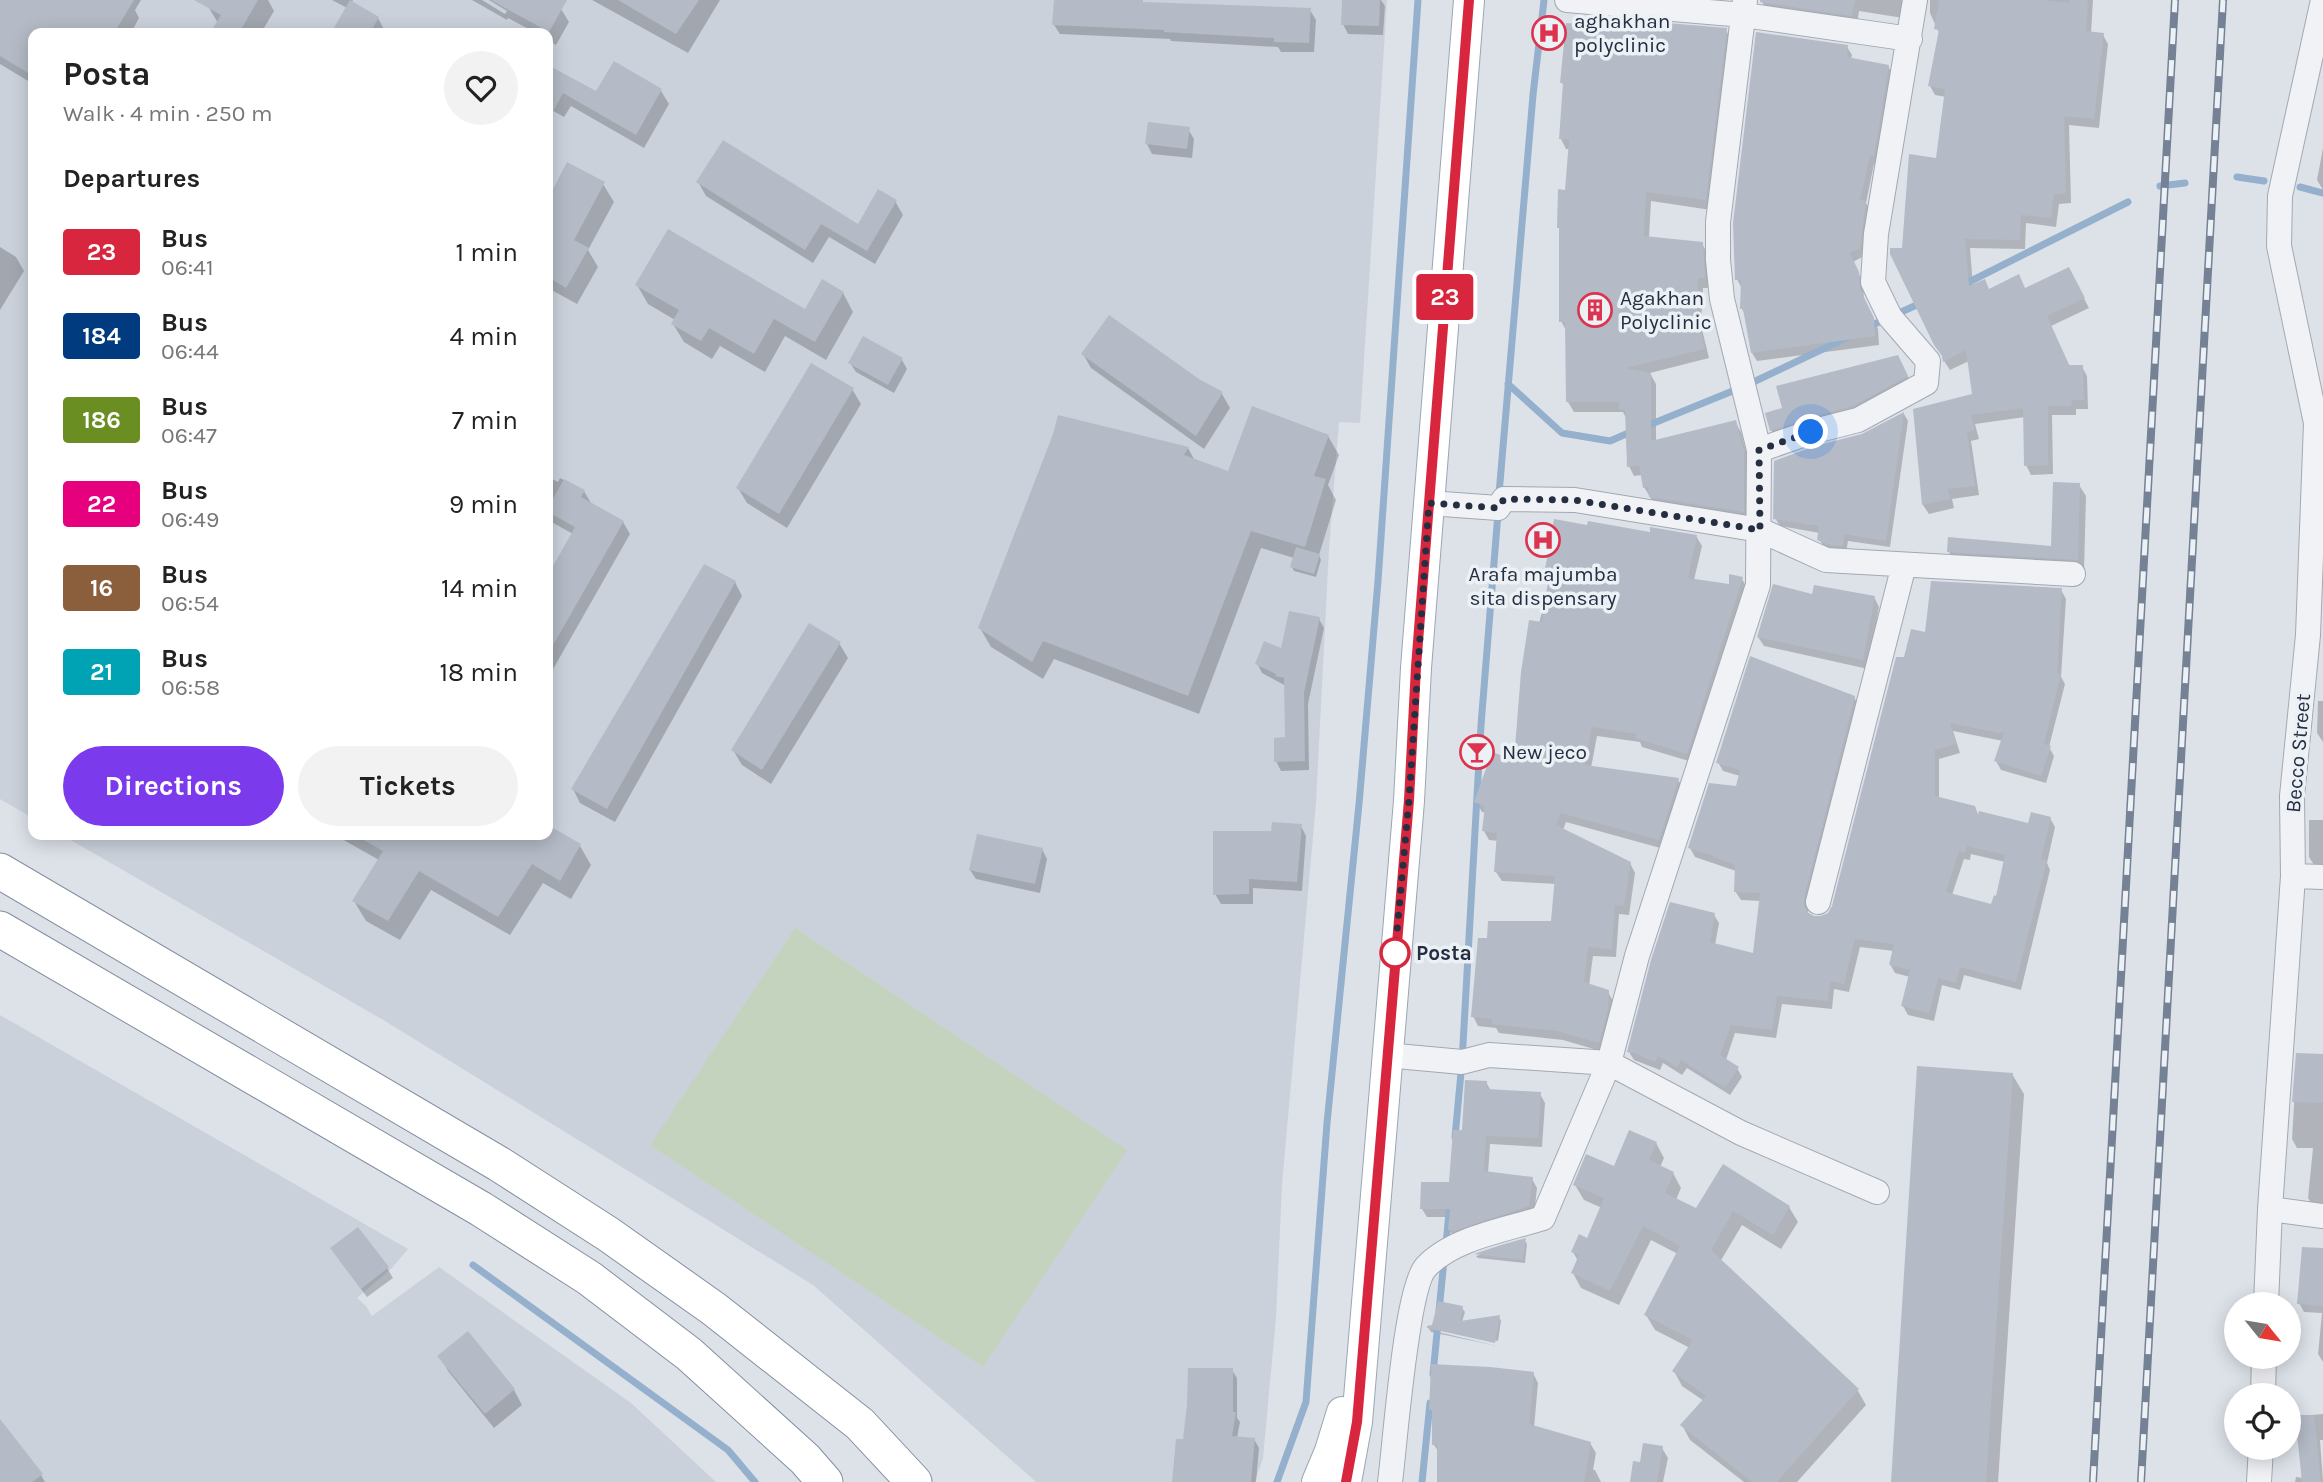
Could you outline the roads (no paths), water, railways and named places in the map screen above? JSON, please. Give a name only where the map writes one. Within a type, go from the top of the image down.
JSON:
[{"type":"highway","points":[[0,871],[499,1164],[608,1234],[714,1309],[860,1424],[914,1482]]},
{"type":"highway","points":[[0,929],[481,1209],[589,1278],[689,1354],[805,1459],[825,1482]]},
{"type":"main road","points":[[1346,1482],[1357,1422],[1409,800],[1429,503],[1469,0]]},
{"type":"main road","points":[[1317,1482],[1331,1451],[1363,1341]]},
{"type":"street","points":[[1567,0],[1744,8],[1910,38]]},
{"type":"street","points":[[1759,450],[1858,420],[1926,383],[1928,361],[1890,317],[1873,282],[1875,234],[1915,0]]},
{"type":"street","name":"Becco Street","points":[[2267,1292],[2292,876],[2292,796],[2315,635],[2319,423],[2279,246],[2280,196],[2313,95],[2323,0]]},
{"type":"street","points":[[1390,1482],[1410,1312],[1424,1269],[1452,1247],[1542,1218],[1609,1063],[1637,956],[1758,585],[1759,450],[1722,299],[1718,260],[1718,222],[1744,8]]},
{"type":"street","points":[[1429,503],[1498,508],[1504,499],[1575,500],[1760,530],[1826,560],[2073,574]]},
{"type":"street","points":[[1818,902],[1904,565]]},
{"type":"street","points":[[2292,876],[2323,877]]},
{"type":"street","points":[[1386,1055],[1462,1062],[1489,1055],[1609,1063],[1741,1133],[1877,1192]]},
{"type":"street","points":[[2270,1209],[2323,1216]]},
{"type":"street","points":[[2259,1482],[2260,1460]]},
{"type":"waterway","points":[[1277,1482],[1306,1402],[1327,1123],[1378,581],[1418,0]]},
{"type":"waterway","points":[[1499,494],[1533,95],[1544,0]]},
{"type":"waterway","points":[[2237,177],[2264,181]]},
{"type":"waterway","points":[[2160,186],[2185,183]]},
{"type":"waterway","points":[[2300,187],[2323,193]]},
{"type":"waterway","points":[[1961,286],[2128,202]]},
{"type":"waterway","points":[[1868,327],[1921,303]]},
{"type":"waterway","points":[[1644,427],[1745,386],[1848,337]]},
{"type":"waterway","points":[[1508,384],[1562,433],[1610,441],[1633,431]]},
{"type":"waterway","points":[[1455,1137],[1462,1062],[1481,725],[1498,513]]},
{"type":"waterway","points":[[1446,1245],[1450,1201]]},
{"type":"waterway","points":[[1439,1311],[1444,1260]]},
{"type":"waterway","points":[[473,1265],[728,1450],[755,1482]]},
{"type":"waterway","points":[[1433,1374],[1438,1323]]},
{"type":"waterway","points":[[1422,1482],[1430,1403]]},
{"type":"railway","points":[[2093,1482],[2175,0]]},
{"type":"railway","points":[[2141,1482],[2223,0]]},
{"type":"place","name":"aghakhan polyclinic","points":[[1549,33]]},
{"type":"place","name":"Agakhan Polyclinic","points":[[1595,310]]},
{"type":"place","name":"Arafa majumba sita dispensary","points":[[1543,540]]},
{"type":"place","name":"New jeco","points":[[1477,752]]},
{"type":"place","name":"Posta","points":[[1395,953]]}]
